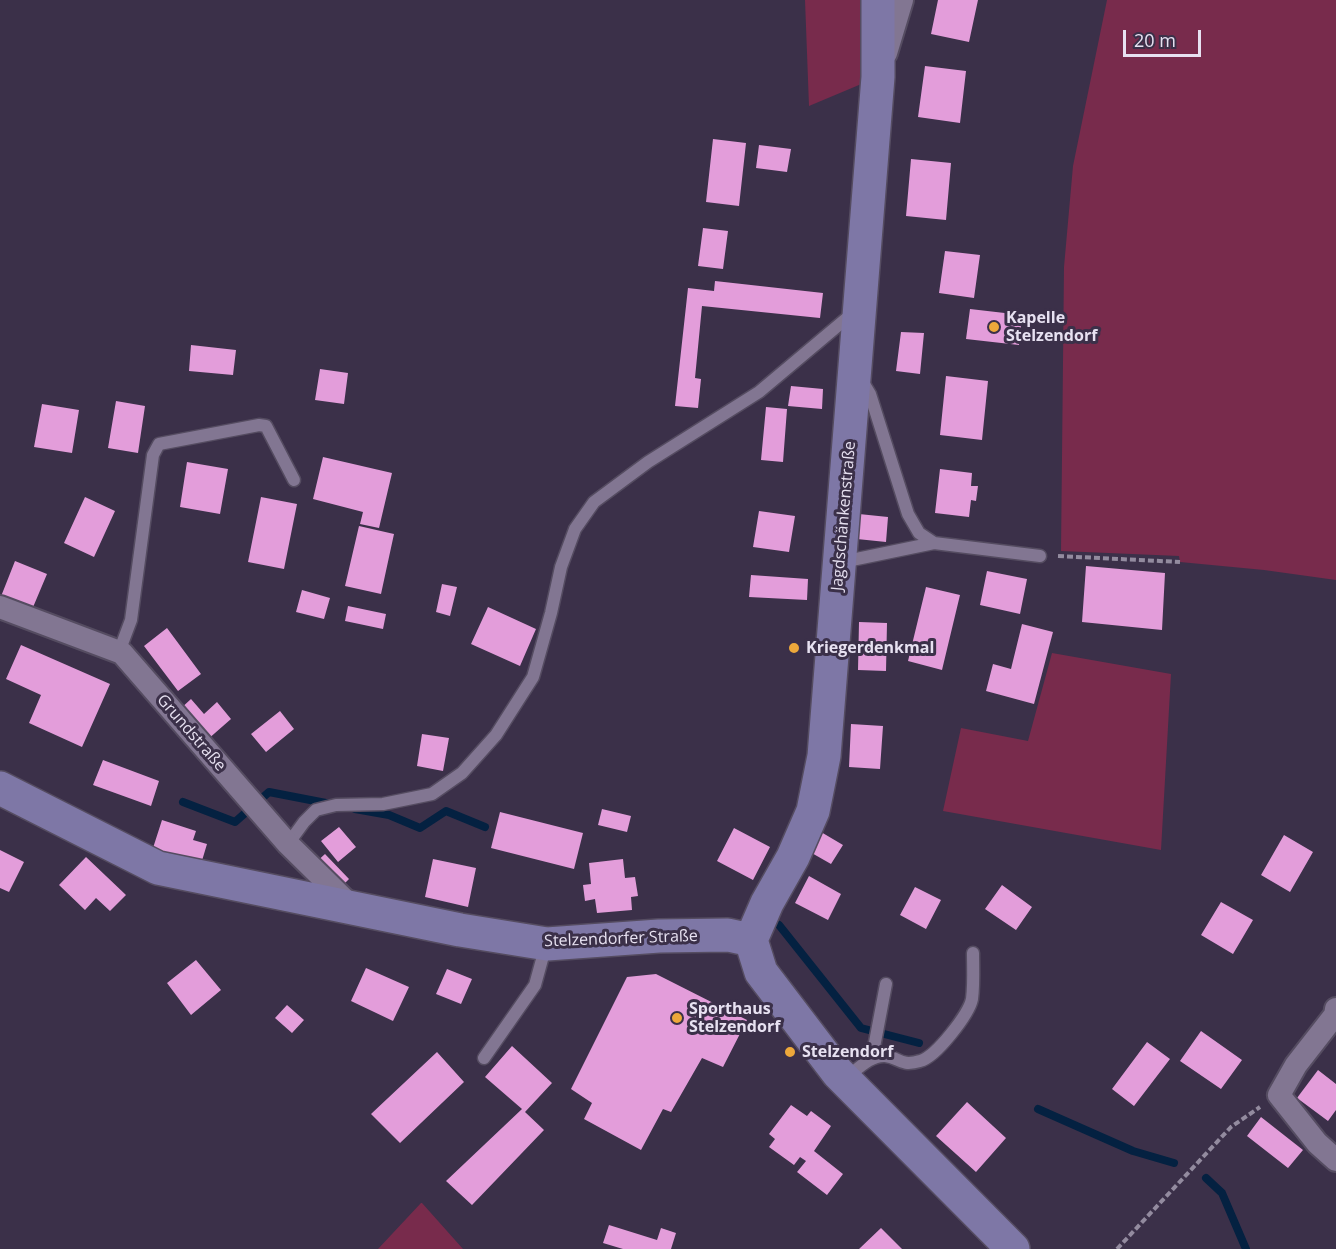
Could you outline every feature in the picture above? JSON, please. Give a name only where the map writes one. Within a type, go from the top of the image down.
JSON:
[{"type":"main road","name":"Jagdschänkenstraße","points":[[751,939],[767,903],[793,857],[813,811],[824,756],[878,77],[878,0]]},
{"type":"main road","name":"Stelzendorfer Straße","points":[[0,788],[158,868],[460,930],[547,944],[659,936],[728,935],[751,939]]},
{"type":"main road","points":[[751,939],[761,972],[844,1079],[1013,1249]]},
{"type":"street","name":"Jagdschänkenstraße","points":[[878,77],[902,0]]},
{"type":"street","name":"Grundstraße","points":[[0,607],[122,653],[288,844],[351,906]]},
{"type":"street","points":[[1336,1009],[1335,1015],[1296,1065],[1279,1095],[1317,1143],[1336,1160]]},
{"type":"lane","points":[[288,844],[316,810],[336,805],[383,804],[432,794],[462,773],[496,735],[533,677],[561,567],[574,529],[594,502],[648,462],[759,392],[861,306]]},
{"type":"lane","points":[[856,370],[870,394],[908,514],[918,533],[934,543]]},
{"type":"lane","points":[[119,652],[131,620],[153,455],[159,444],[259,425],[266,426],[294,480]]},
{"type":"lane","points":[[840,563],[934,543],[1040,556]]},
{"type":"lane","points":[[484,1058],[535,985],[547,944]]},
{"type":"lane","points":[[844,1079],[872,1058],[886,1056],[903,1063],[922,1061],[942,1044],[966,1015],[972,999],[973,952]]},
{"type":"lane","points":[[872,1058],[886,984]]},
{"type":"path","points":[[1040,556],[1180,562]]},
{"type":"path","points":[[1117,1249],[1231,1127],[1279,1095]]},
{"type":"shaded area","points":[[805,0],[902,0],[878,77],[809,106]]},
{"type":"shaded area","points":[[1107,0],[1336,0],[1336,580],[1180,562],[1179,556],[1061,551],[1064,267],[1073,166]]},
{"type":"shaded area","points":[[1052,653],[1171,674],[1161,850],[943,811],[961,728],[1028,741]]},
{"type":"shaded area","points":[[421,1203],[463,1249],[378,1249]]},
{"type":"building","points":[[938,0],[978,0],[969,42],[931,34]]},
{"type":"building","points":[[925,66],[966,71],[960,123],[918,117]]},
{"type":"building","points":[[713,139],[746,143],[739,206],[706,202]]},
{"type":"building","points":[[759,145],[791,149],[787,172],[756,168]]},
{"type":"building","points":[[911,159],[951,163],[946,220],[906,216]]},
{"type":"building","points":[[703,228],[728,231],[723,269],[698,266]]},
{"type":"building","points":[[945,251],[980,255],[974,298],[939,293]]},
{"type":"building","points":[[715,281],[823,293],[820,318],[702,306],[695,378],[701,379],[698,408],[675,406],[688,288],[714,291]]},
{"type":"building","name":"Kapelle Stelzendorf","points":[[970,309],[1022,315],[1019,345],[966,339]]},
{"type":"building","points":[[901,332],[924,333],[920,374],[896,371]]},
{"type":"building","points":[[191,345],[236,350],[233,375],[189,371]]},
{"type":"building","points":[[320,369],[348,373],[344,404],[315,400]]},
{"type":"building","points":[[946,376],[988,381],[982,440],[940,435]]},
{"type":"building","points":[[791,386],[823,389],[822,409],[788,406]]},
{"type":"building","points":[[116,401],[145,406],[138,453],[108,448]]},
{"type":"building","points":[[42,404],[79,410],[72,453],[34,447]]},
{"type":"building","points":[[766,407],[787,409],[783,462],[761,460]]},
{"type":"building","points":[[323,457],[392,473],[379,528],[360,524],[363,512],[313,499]]},
{"type":"building","points":[[187,462],[228,469],[220,514],[180,507]]},
{"type":"building","points":[[940,469],[972,473],[971,486],[978,486],[976,501],[971,500],[969,517],[935,513]]},
{"type":"building","points":[[85,497],[115,511],[94,557],[64,543]]},
{"type":"building","points":[[261,497],[297,504],[284,569],[248,562]]},
{"type":"building","points":[[759,511],[795,516],[789,552],[753,547]]},
{"type":"building","points":[[859,514],[888,517],[886,542],[857,539]]},
{"type":"building","points":[[359,526],[394,534],[381,594],[345,586]]},
{"type":"building","points":[[15,561],[47,574],[31,612],[0,599]]},
{"type":"building","points":[[1086,566],[1165,573],[1162,630],[1082,622]]},
{"type":"building","points":[[987,571],[1027,579],[1020,614],[980,605]]},
{"type":"building","points":[[751,575],[808,579],[807,600],[749,597]]},
{"type":"building","points":[[442,584],[457,587],[450,616],[436,612]]},
{"type":"building","points":[[926,587],[960,595],[942,670],[908,661]]},
{"type":"building","points":[[302,590],[330,598],[324,619],[296,612]]},
{"type":"building","points":[[348,606],[386,614],[383,629],[345,621]]},
{"type":"building","points":[[488,607],[536,629],[520,666],[471,644]]},
{"type":"building","points":[[859,622],[887,623],[886,671],[858,670]]},
{"type":"building","points":[[1022,624],[1053,632],[1034,704],[986,691],[993,664],[1011,669]]},
{"type":"building","points":[[167,628],[201,674],[178,691],[144,646]]},
{"type":"building","points":[[21,645],[110,684],[82,747],[29,723],[41,695],[6,679]]},
{"type":"building","points":[[191,699],[204,714],[217,702],[231,719],[207,740],[179,710]]},
{"type":"building","points":[[280,711],[294,729],[266,752],[251,734]]},
{"type":"building","points":[[851,724],[883,726],[880,769],[849,767]]},
{"type":"building","points":[[422,734],[449,738],[443,771],[417,766]]},
{"type":"building","points":[[103,760],[159,781],[151,806],[93,785]]},
{"type":"building","points":[[602,809],[631,816],[627,832],[598,825]]},
{"type":"building","points":[[500,812],[583,833],[574,869],[491,848]]},
{"type":"building","points":[[162,820],[196,831],[193,840],[207,844],[201,864],[153,848]]},
{"type":"building","points":[[339,827],[356,847],[338,862],[321,841]]},
{"type":"building","points":[[734,828],[770,847],[753,880],[717,861]]},
{"type":"building","points":[[821,832],[843,845],[831,864],[810,852]]},
{"type":"building","points":[[1284,835],[1313,852],[1290,892],[1261,875]]},
{"type":"building","points":[[0,850],[24,862],[9,892],[0,888]]},
{"type":"building","points":[[325,854],[349,879],[338,890],[314,864]]},
{"type":"building","points":[[86,857],[126,895],[110,911],[96,898],[85,910],[59,885]]},
{"type":"building","points":[[433,859],[476,868],[468,907],[425,897]]},
{"type":"building","points":[[623,859],[625,878],[635,877],[638,896],[631,897],[632,910],[597,913],[595,899],[585,901],[583,885],[591,884],[589,863]]},
{"type":"building","points":[[809,876],[841,894],[828,920],[795,903]]},
{"type":"building","points":[[1002,885],[1032,907],[1016,930],[985,909]]},
{"type":"building","points":[[915,887],[941,900],[926,929],[900,915]]},
{"type":"building","points":[[1221,902],[1253,920],[1233,954],[1201,935]]},
{"type":"building","points":[[196,960],[221,990],[191,1015],[167,983]]},
{"type":"building","points":[[366,968],[409,987],[393,1021],[351,1001]]},
{"type":"building","points":[[447,969],[472,979],[461,1004],[436,994]]},
{"type":"building","points":[[656,974],[747,1020],[723,1067],[702,1058],[671,1112],[663,1109],[641,1150],[584,1119],[592,1103],[571,1089],[627,977]]},
{"type":"building","points":[[287,1005],[304,1020],[292,1033],[275,1018]]},
{"type":"building","points":[[1201,1031],[1242,1060],[1221,1089],[1180,1061]]},
{"type":"building","points":[[1147,1042],[1170,1059],[1134,1106],[1112,1089]]},
{"type":"building","points":[[512,1046],[552,1083],[525,1112],[544,1130],[472,1205],[446,1181],[522,1109],[485,1077]]},
{"type":"building","points":[[437,1052],[464,1082],[400,1143],[371,1114]]},
{"type":"building","points":[[1318,1070],[1336,1084],[1336,1110],[1328,1121],[1297,1098]]},
{"type":"building","points":[[967,1102],[1006,1138],[976,1172],[936,1136]]},
{"type":"building","points":[[791,1105],[807,1116],[811,1111],[831,1126],[814,1151],[843,1174],[827,1195],[797,1172],[806,1161],[800,1157],[794,1165],[769,1147],[775,1139],[769,1134]]},
{"type":"building","points":[[1261,1117],[1303,1150],[1288,1168],[1247,1136]]},
{"type":"building","points":[[609,1225],[657,1240],[661,1228],[676,1233],[671,1249],[623,1249],[603,1243]]},
{"type":"building","points":[[881,1228],[902,1249],[859,1249]]},
{"type":"waterway","points":[[183,802],[235,822],[269,792],[331,804]]},
{"type":"waterway","points":[[355,809],[389,815],[420,828],[446,811],[485,827]]},
{"type":"waterway","points":[[779,925],[861,1028],[919,1043]]},
{"type":"waterway","points":[[1038,1109],[1133,1151],[1174,1163]]},
{"type":"waterway","points":[[1206,1178],[1222,1193],[1246,1249]]},
{"type":"place","name":"Kapelle Stelzendorf","points":[[994,327]]},
{"type":"place","name":"Kriegerdenkmal","points":[[794,648]]},
{"type":"place","name":"Sporthaus Stelzendorf","points":[[677,1018]]},
{"type":"place","name":"Stelzendorf","points":[[790,1052]]}]
